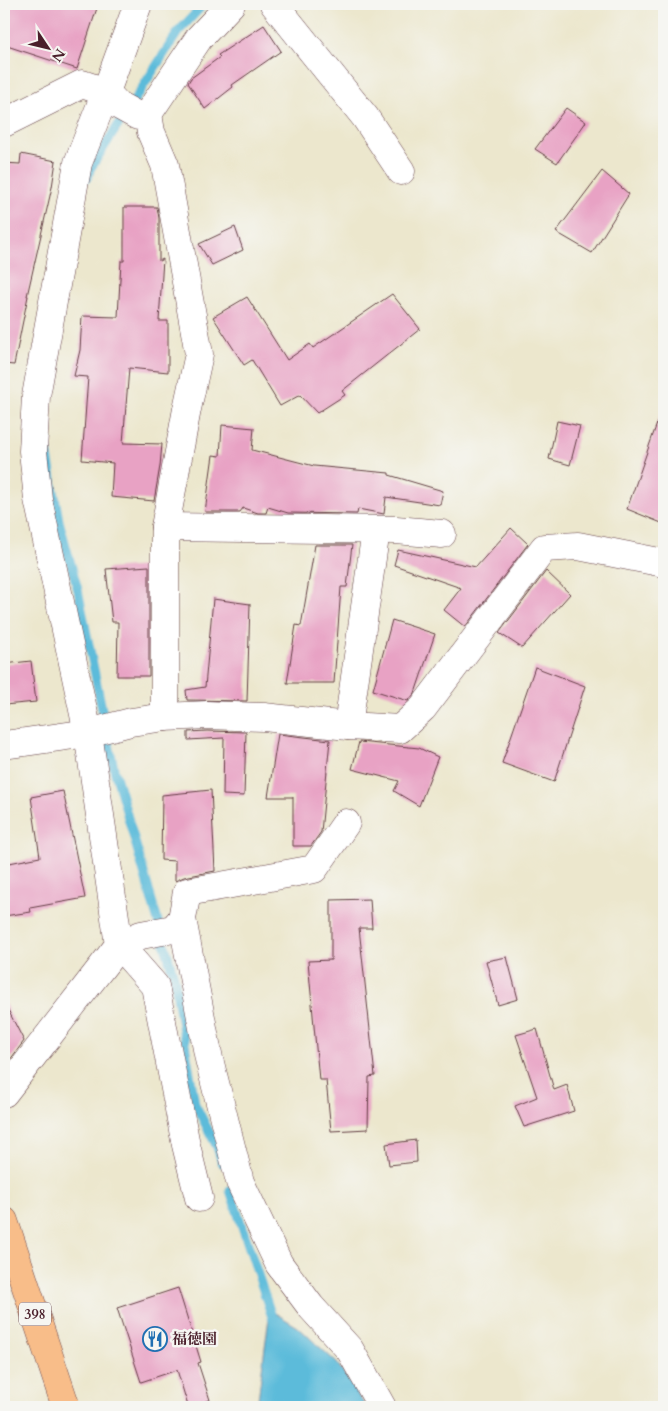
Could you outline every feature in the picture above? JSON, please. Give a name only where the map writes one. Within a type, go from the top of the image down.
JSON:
[{"type":"highway","name":"398","points":[[4,1221],[66,1407]]},
{"type":"street","points":[[128,107],[138,4]]},
{"type":"street","points":[[199,1198],[186,1146],[155,986],[130,940],[91,732],[38,499],[33,451],[36,396],[78,163],[128,107],[231,4]]},
{"type":"street","points":[[274,4],[365,118],[401,171]]},
{"type":"street","points":[[4,123],[82,84],[128,107],[151,132],[165,165],[199,354],[165,527],[165,717]]},
{"type":"street","points":[[165,527],[376,530],[442,534]]},
{"type":"street","points":[[348,726],[376,530]]},
{"type":"street","points":[[4,745],[91,732],[131,722],[165,717],[207,715],[264,717],[348,726],[400,729],[423,708],[544,548],[578,546],[664,563]]},
{"type":"street","points":[[346,823],[314,870],[187,892],[178,924],[240,1182],[279,1264],[311,1306],[350,1350],[382,1407]]},
{"type":"street","points":[[4,1093],[130,940],[178,924]]},
{"type":"water","points":[[270,1310],[298,1327],[337,1363],[366,1407],[257,1407]]},
{"type":"building","points":[[4,4],[84,4],[97,8],[77,69],[4,45]]},
{"type":"building","points":[[264,25],[281,51],[232,85],[233,87],[205,109],[188,83],[191,78],[220,57],[218,55]]},
{"type":"building","points":[[566,108],[586,122],[557,163],[535,149]]},
{"type":"building","points":[[21,154],[56,161],[14,365],[4,364],[4,307],[8,286],[4,285],[4,163],[20,164]]},
{"type":"building","points":[[602,171],[629,194],[592,253],[556,232]]},
{"type":"building","points":[[124,207],[157,207],[159,218],[159,261],[163,259],[159,321],[168,321],[168,372],[129,368],[123,443],[162,444],[154,501],[111,497],[113,463],[82,460],[88,377],[74,376],[80,350],[82,316],[118,317],[121,261],[124,261]]},
{"type":"building","points":[[235,227],[243,250],[212,265],[199,244]]},
{"type":"building","points":[[392,294],[420,329],[342,391],[345,395],[317,413],[300,395],[280,406],[252,360],[244,365],[213,317],[247,297],[287,360],[310,344],[313,348]]},
{"type":"building","points":[[661,412],[664,413],[664,524],[627,509]]},
{"type":"building","points":[[557,421],[580,426],[570,465],[549,459]]},
{"type":"building","points":[[222,425],[254,428],[252,450],[314,466],[389,473],[389,475],[443,491],[440,505],[386,497],[384,514],[358,509],[357,514],[288,513],[268,507],[266,513],[258,513],[243,508],[240,512],[205,512],[213,455],[220,456]]},
{"type":"building","points":[[511,528],[528,544],[465,627],[444,610],[461,588],[394,565],[398,550],[476,567]]},
{"type":"building","points":[[315,545],[352,545],[347,587],[341,587],[334,683],[287,683],[296,625],[301,626]]},
{"type":"building","points":[[149,566],[149,676],[117,676],[118,622],[112,622],[106,569]]},
{"type":"building","points":[[546,571],[570,594],[522,648],[499,633]]},
{"type":"building","points":[[213,599],[250,604],[247,701],[187,700],[186,690],[205,687]]},
{"type":"building","points":[[392,620],[435,634],[415,693],[408,701],[373,690]]},
{"type":"building","points":[[31,661],[36,702],[4,705],[4,664]]},
{"type":"building","points":[[535,667],[585,686],[554,782],[502,763]]},
{"type":"building","points":[[188,732],[246,732],[244,796],[223,795],[224,738],[188,740]]},
{"type":"building","points":[[278,734],[330,740],[321,832],[311,846],[293,846],[293,797],[268,797]]},
{"type":"building","points":[[359,742],[419,748],[438,757],[419,806],[394,791],[399,781],[352,769]]},
{"type":"building","points":[[211,790],[215,871],[184,877],[175,881],[175,861],[161,860],[162,795]]},
{"type":"building","points":[[63,791],[85,898],[30,908],[31,912],[4,916],[4,864],[40,857],[31,797]]},
{"type":"building","points":[[370,899],[372,928],[359,928],[375,1076],[369,1077],[368,1129],[331,1131],[326,1080],[319,1080],[308,961],[331,960],[331,900]]},
{"type":"building","points":[[507,957],[518,999],[498,1005],[486,961]]},
{"type":"building","points":[[4,1002],[24,1041],[4,1068]]},
{"type":"building","points":[[537,1029],[554,1090],[567,1085],[574,1111],[524,1127],[515,1106],[537,1097],[516,1035]]},
{"type":"building","points":[[416,1140],[417,1162],[389,1165],[386,1144]]},
{"type":"building","points":[[178,1288],[201,1362],[198,1363],[210,1400],[188,1406],[177,1370],[141,1382],[117,1308]]},
{"type":"waterway","points":[[88,178],[90,169],[178,32],[204,4]]},
{"type":"waterway","points":[[47,437],[46,444],[59,521],[78,590],[114,769],[174,977],[195,1104],[217,1147],[222,1163]]},
{"type":"waterway","points":[[230,1190],[273,1320]]},
{"type":"place","name":"福徳園","points":[[155,1339]]}]
